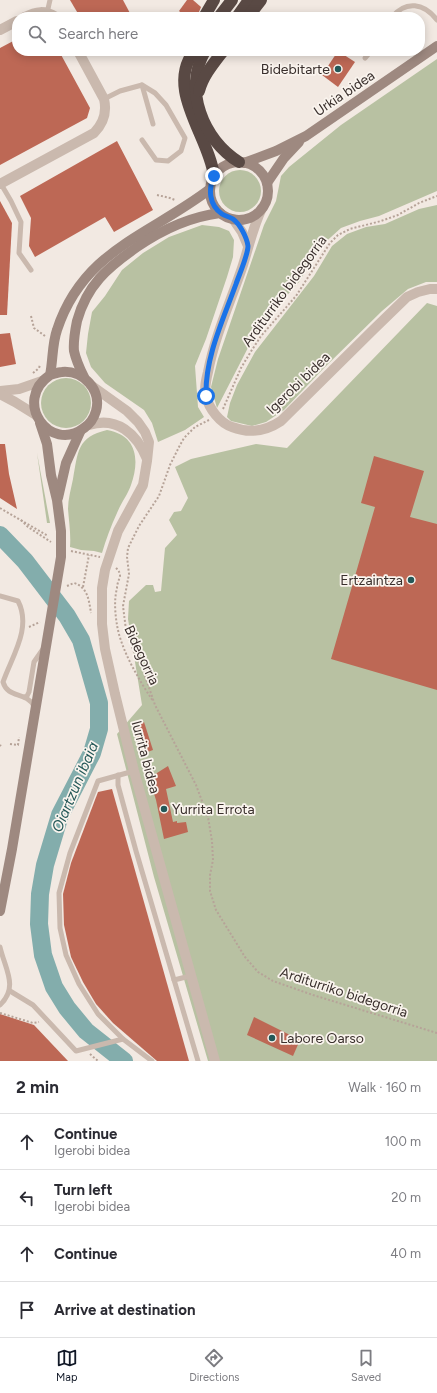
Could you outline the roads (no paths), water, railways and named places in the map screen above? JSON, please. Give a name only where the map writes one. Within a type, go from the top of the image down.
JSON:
[{"type":"highway","points":[[207,12],[214,0]]},
{"type":"highway","points":[[215,12],[223,0]]},
{"type":"highway","points":[[223,12],[232,0]]},
{"type":"highway","points":[[232,12],[240,0]]},
{"type":"highway","points":[[241,12],[249,0]]},
{"type":"highway","points":[[252,12],[261,0]]},
{"type":"highway","points":[[190,56],[185,82],[188,104],[211,160],[214,176]]},
{"type":"highway","points":[[202,56],[196,73],[196,89],[201,114],[211,135],[223,150],[242,162]]},
{"type":"highway","points":[[198,96],[201,84],[219,56]]},
{"type":"main road","name":"Urkia bidea","points":[[425,54],[437,46]]},
{"type":"main road","name":"Urkia bidea","points":[[242,162],[276,151],[306,136],[422,56]]},
{"type":"main road","name":"Urkia bidea","points":[[267,183],[284,158],[306,136]]},
{"type":"main road","points":[[242,162],[256,168],[261,172],[267,183],[268,196],[258,213],[246,219],[233,219],[220,213],[212,202],[210,189],[214,176],[225,166],[242,162]]},
{"type":"main road","points":[[46,378],[56,332],[67,305],[79,285],[99,264],[121,246],[197,199],[210,189]]},
{"type":"main road","points":[[38,419],[46,429],[63,435],[80,432],[89,425],[94,417],[97,406],[96,396],[92,386],[84,377],[74,351],[74,334],[83,304],[100,276],[119,259],[154,235],[178,223],[220,213]]},
{"type":"main road","points":[[0,911],[12,849],[46,645],[46,621],[59,569],[62,538],[58,500],[51,475],[47,444],[34,406],[34,397],[37,388],[46,378],[61,372],[73,372],[84,377]]},
{"type":"main road","points":[[58,500],[66,463],[80,432]]},
{"type":"street","points":[[0,30],[12,24]]},
{"type":"street","points":[[1,184],[94,133],[101,126],[106,106],[104,99],[81,56]]},
{"type":"street","name":"Igerobi bidea","points":[[262,208],[254,226],[243,264],[212,351],[205,384],[206,396],[209,405],[225,424],[243,431],[263,430],[281,421],[407,297],[418,292],[437,289]]},
{"type":"street","points":[[233,219],[242,232],[248,246]]},
{"type":"street","points":[[0,391],[19,389],[46,378]]},
{"type":"street","name":"Iurrita bidea","points":[[92,386],[127,411],[138,422],[145,432],[149,442],[143,485],[118,531],[105,570],[101,607],[105,648],[134,771],[190,976],[215,1061]]},
{"type":"street","points":[[0,394],[16,402],[38,419]]},
{"type":"street","points":[[89,425],[97,423],[118,425],[131,433],[142,447],[147,461]]},
{"type":"lane","points":[[50,0],[51,12]]},
{"type":"lane","points":[[396,12],[400,7],[411,3],[420,5],[437,20]]},
{"type":"lane","points":[[104,99],[120,91],[142,85],[155,93],[166,105],[185,138],[181,151],[168,161],[156,160],[142,140]]},
{"type":"lane","points":[[142,85],[153,124]]},
{"type":"lane","points":[[1,184],[21,222],[19,253],[31,270]]},
{"type":"lane","points":[[0,596],[18,601],[24,618],[23,630],[3,682],[5,688],[12,693],[24,697],[31,702],[35,709]]},
{"type":"lane","points":[[24,697],[27,696],[29,692],[34,662],[46,645]]},
{"type":"lane","points":[[134,771],[98,781],[70,853],[59,893],[60,928],[66,955],[78,984],[98,1014],[123,1039],[152,1061]]},
{"type":"lane","points":[[118,776],[118,785],[136,851],[198,1061]]},
{"type":"lane","points":[[0,947],[11,984],[10,991],[0,1005]]},
{"type":"lane","points":[[174,980],[190,976]]},
{"type":"lane","points":[[10,991],[33,1005],[76,1051],[123,1039]]},
{"type":"waterway","name":"Oiartzun ibaia","points":[[0,535],[25,561],[67,616],[81,640],[99,703],[99,729],[92,753],[60,815],[45,865],[40,894],[39,924],[43,955],[54,987],[67,1008],[86,1031],[124,1061]]},
{"type":"place","name":"Bidebitarte","points":[[338,69]]},
{"type":"place","name":"Ertzaintza","points":[[411,580]]},
{"type":"place","name":"Yurrita Errota","points":[[164,809]]},
{"type":"place","name":"Labore Oarso","points":[[272,1038]]}]
